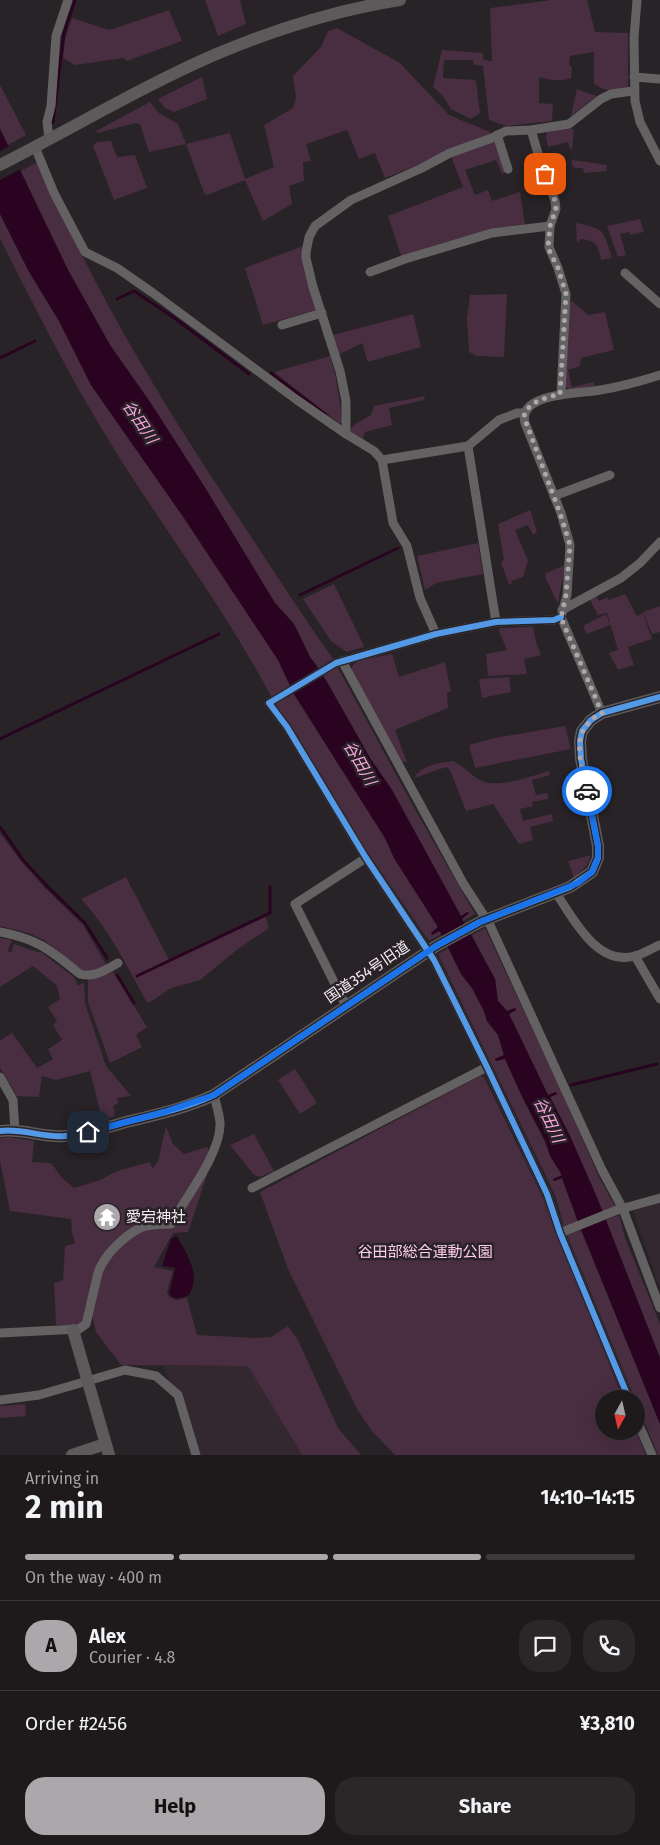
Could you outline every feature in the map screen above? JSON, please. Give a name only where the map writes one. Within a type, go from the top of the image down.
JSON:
[{"type":"street","points":[[49,139],[47,122],[51,106],[56,36],[68,0]]},
{"type":"street","points":[[0,165],[183,70],[244,43],[322,18],[400,0]]},
{"type":"street","points":[[637,0],[634,38],[634,91],[637,114],[660,160]]},
{"type":"street","points":[[634,77],[660,79]]},
{"type":"street","points":[[346,434],[346,401],[340,371],[312,287],[306,252],[309,237],[318,224],[351,200],[450,153],[506,131],[531,130],[569,124],[601,99],[611,94],[634,91]]},
{"type":"street","points":[[531,130],[555,201],[556,209],[550,226],[548,248],[558,268],[566,294],[560,394]]},
{"type":"street","points":[[497,135],[508,169]]},
{"type":"street","points":[[34,148],[54,193],[86,252],[117,268],[153,292],[297,400],[374,451],[382,460],[393,524],[407,546],[420,598],[436,634]]},
{"type":"street","points":[[370,272],[405,259],[492,233],[550,226]]},
{"type":"street","points":[[625,274],[660,304]]},
{"type":"street","points":[[282,325],[322,313]]},
{"type":"street","points":[[602,713],[562,614],[566,595],[570,545],[554,496],[525,424],[525,413],[529,407],[538,402],[560,394],[599,390],[660,375]]},
{"type":"street","points":[[382,460],[468,446],[498,420],[517,413],[525,413]]},
{"type":"street","points":[[468,446],[496,622]]},
{"type":"street","points":[[554,496],[610,475]]},
{"type":"street","points":[[624,1390],[547,1194],[432,948],[366,858],[287,727],[270,704],[339,662],[436,634],[496,622],[554,620],[621,578],[640,563],[660,542]]},
{"type":"street","points":[[339,662],[483,921],[602,1170],[660,1308]]},
{"type":"street","name":"国道354号旧道","points":[[0,1131],[52,1136],[88,1132],[164,1112],[214,1095],[432,948],[483,921],[556,893],[586,878],[592,872],[598,858],[598,846],[581,759],[580,741],[586,726],[602,713],[660,697]]},
{"type":"street","points":[[346,1006],[294,904],[366,858]]},
{"type":"street","points":[[556,893],[589,939],[597,948],[606,953],[617,956],[635,956],[660,945]]},
{"type":"street","points":[[0,932],[34,941],[48,949],[80,974],[86,976],[104,971],[118,963]]},
{"type":"street","points":[[635,956],[660,999]]},
{"type":"street","points":[[252,1188],[487,1067]]},
{"type":"street","points":[[0,1077],[13,1100],[15,1131]]},
{"type":"street","points":[[0,1333],[80,1329],[88,1320],[100,1266],[109,1254],[122,1241],[142,1227],[171,1224],[214,1155],[220,1123],[214,1095]]},
{"type":"street","points":[[562,1232],[620,1210],[660,1198]]},
{"type":"street","points":[[72,1330],[107,1450],[72,1455]]},
{"type":"street","points":[[0,1400],[39,1395],[125,1370],[156,1376],[178,1395],[196,1455]]},
{"type":"street","points":[[645,1439],[652,1455]]},
{"type":"shaded area","points":[[660,1202],[660,1287],[633,1211]]},
{"type":"shaded area","points":[[164,1366],[248,1366],[302,1455],[200,1455]]},
{"type":"green space","points":[[205,0],[240,0],[246,24],[218,36]]},
{"type":"green space","points":[[551,0],[587,0],[595,32],[628,33],[628,87],[607,90],[594,84],[594,52],[570,56],[571,78],[555,80],[539,77],[539,103],[553,104],[552,121],[506,126],[489,120],[483,66],[474,65],[473,60],[444,60],[443,78],[476,80],[480,113],[471,119],[451,109],[443,96],[433,87],[442,50],[483,53],[483,60],[492,61],[490,8]]},
{"type":"green space","points":[[169,10],[182,41],[127,61],[124,58],[75,65],[63,58],[65,39],[72,18],[109,30]]},
{"type":"green space","points":[[337,28],[400,63],[449,115],[490,132],[492,135],[385,178],[375,153],[359,159],[347,130],[306,144],[311,161],[303,162],[304,181],[289,186],[292,204],[263,221],[245,180],[207,195],[204,193],[186,144],[230,133],[245,179],[274,167],[264,125],[293,108],[296,97],[293,76],[321,47],[328,31]]},
{"type":"green space","points":[[202,77],[207,99],[174,112],[165,108],[158,99]]},
{"type":"green space","points":[[0,85],[26,135],[8,145],[0,129]]},
{"type":"green space","points":[[577,89],[597,96],[571,116]]},
{"type":"green space","points":[[150,102],[159,113],[178,124],[186,144],[149,152],[140,124],[135,123],[98,133],[96,131]]},
{"type":"green space","points":[[570,128],[574,130],[572,149],[570,149],[568,142],[548,147],[547,132]]},
{"type":"green space","points":[[111,141],[117,157],[135,155],[147,188],[114,200],[93,146],[97,142]]},
{"type":"green space","points":[[495,141],[507,171],[502,174],[496,160],[465,170],[475,195],[488,190],[492,201],[520,192],[525,225],[478,234],[401,256],[388,216],[463,187],[451,156]]},
{"type":"green space","points":[[572,160],[607,165],[606,171],[584,173],[583,168],[572,166]]},
{"type":"green space","points":[[39,161],[79,250],[125,336],[175,420],[333,659],[319,668],[310,657],[294,624],[275,603],[204,486],[150,402],[110,345],[68,270],[21,171]]},
{"type":"green space","points":[[0,214],[28,270],[59,321],[91,385],[184,518],[278,660],[290,685],[272,698],[234,631],[128,471],[79,390],[0,238]]},
{"type":"green space","points":[[640,219],[644,232],[630,235],[629,232],[620,234],[626,255],[618,257],[607,226]]},
{"type":"green space","points":[[576,223],[593,227],[602,232],[612,258],[601,260],[598,247],[590,241],[581,239],[577,243]]},
{"type":"green space","points":[[303,246],[302,253],[316,310],[263,325],[245,268]]},
{"type":"green space","points":[[507,294],[504,357],[477,356],[469,352],[467,319],[470,295]]},
{"type":"green space","points":[[572,301],[588,315],[605,312],[614,350],[581,358],[580,366],[568,370],[572,387],[594,382],[595,386],[569,390],[565,386],[568,304]]},
{"type":"green space","points":[[413,314],[421,347],[368,362],[362,343],[338,355],[333,335]]},
{"type":"green space","points":[[330,356],[335,373],[343,423],[339,423],[274,372]]},
{"type":"green space","points":[[425,396],[424,400],[389,408],[392,425],[365,432],[363,439],[350,430],[355,424],[371,415],[374,406]]},
{"type":"green space","points":[[530,510],[537,532],[533,535],[528,525],[515,530],[528,561],[523,577],[511,581],[512,584],[509,585],[501,562],[504,560],[498,524]]},
{"type":"green space","points":[[478,543],[483,574],[436,583],[425,590],[417,556]]},
{"type":"green space","points":[[565,565],[558,604],[545,577],[546,573]]},
{"type":"green space","points":[[334,584],[364,647],[347,652],[331,641],[303,599]]},
{"type":"green space","points":[[625,594],[637,616],[643,613],[652,639],[628,647],[634,665],[618,670],[609,653],[618,650],[607,613],[598,615],[589,598],[596,596],[599,601],[607,597],[609,600]]},
{"type":"green space","points":[[660,606],[660,632],[652,634],[643,612]]},
{"type":"green space","points":[[606,614],[610,625],[587,634],[583,626]]},
{"type":"green space","points":[[533,627],[541,655],[524,659],[527,674],[488,676],[486,654],[507,650],[499,631],[500,628]]},
{"type":"green space","points":[[392,654],[399,677],[445,662],[451,691],[447,693],[448,708],[395,730],[407,762],[401,761],[351,670],[353,665],[360,660]]},
{"type":"green space","points":[[337,666],[417,813],[475,914],[463,921],[462,918],[468,914],[467,912],[461,916],[392,790],[370,758],[323,676]]},
{"type":"green space","points":[[509,677],[511,692],[482,698],[479,679]]},
{"type":"green space","points":[[294,694],[385,838],[394,858],[438,927],[431,933],[439,931],[441,934],[429,941],[367,851],[293,728],[275,704]]},
{"type":"green space","points":[[565,726],[571,749],[475,768],[469,745],[494,738]]},
{"type":"green space","points":[[453,761],[478,779],[489,783],[516,780],[549,771],[550,775],[532,780],[536,795],[548,793],[548,799],[532,802],[533,806],[520,809],[523,821],[552,814],[553,821],[530,827],[533,840],[519,844],[493,804],[466,811],[450,770],[446,767],[414,778],[426,767]]},
{"type":"green space","points":[[0,833],[44,887],[83,925],[107,966],[89,971],[81,970],[44,940],[28,933],[0,926]]},
{"type":"green space","points":[[591,855],[582,871],[574,878],[568,861]]},
{"type":"green space","points":[[126,877],[169,960],[265,916],[269,928],[238,949],[200,980],[171,988],[149,1003],[146,1001],[109,935],[81,899]]},
{"type":"green space","points":[[485,928],[560,1088],[598,1175],[615,1206],[603,1212],[570,1136],[550,1097],[557,1094],[556,1092],[548,1095],[509,1014],[516,1010],[515,1008],[507,1011],[498,1001],[495,979],[472,935]]},
{"type":"green space","points":[[0,938],[12,940],[8,951],[11,953],[14,944],[41,952],[74,977],[78,986],[84,982],[85,1003],[106,1066],[131,1096],[117,1098],[118,1103],[113,1106],[115,1116],[98,1122],[96,1112],[100,1111],[90,1071],[56,1080],[42,1076],[39,1097],[17,1096],[0,1068],[0,1041],[12,1033],[37,1068],[53,1059],[48,1049],[62,1040],[53,1025],[57,1021],[48,1007],[60,999],[57,986],[33,966],[0,987]]},
{"type":"green space","points":[[449,948],[461,974],[472,988],[484,1011],[487,1021],[498,1035],[504,1055],[495,1059],[496,1061],[505,1058],[525,1103],[562,1176],[553,1179],[554,1181],[562,1178],[578,1222],[564,1227],[556,1198],[547,1178],[438,954]]},
{"type":"green space","points":[[113,972],[147,1027],[136,1035],[142,1047],[110,1063],[88,1002],[88,978]]},
{"type":"green space","points":[[295,1069],[317,1103],[300,1114],[278,1080]]},
{"type":"green space","name":"谷田部総合運動公園","points":[[480,1076],[484,1077],[543,1198],[554,1230],[619,1390],[595,1390],[595,1440],[640,1440],[646,1455],[395,1455],[372,1431],[358,1411],[288,1269],[260,1192]]},
{"type":"green space","points":[[166,1126],[173,1144],[184,1154],[207,1147],[213,1157],[188,1232],[173,1233],[154,1267],[173,1271],[167,1292],[169,1297],[177,1300],[187,1298],[197,1335],[271,1337],[288,1326],[298,1340],[338,1428],[361,1455],[302,1455],[248,1366],[121,1365],[96,1332],[92,1315],[86,1304],[81,1325],[56,1325],[54,1283],[63,1280],[65,1246],[75,1243],[71,1219],[10,1211],[0,1161],[0,1138],[9,1137],[34,1141],[32,1162],[51,1163],[62,1178],[74,1188],[100,1180],[117,1171],[150,1162],[153,1169],[158,1161]]},
{"type":"green space","points":[[254,1134],[274,1171],[260,1177],[254,1175],[230,1145]]},
{"type":"green space","points":[[619,1215],[625,1238],[660,1324],[660,1358],[606,1220]]},
{"type":"green space","points":[[581,1230],[660,1424],[660,1455],[658,1455],[645,1424],[645,1390],[631,1390],[567,1235]]},
{"type":"green space","points":[[25,1404],[26,1416],[0,1418],[0,1406]]},
{"type":"water","name":"谷田川","points":[[0,129],[68,270],[110,345],[150,402],[204,486],[275,603],[294,624],[310,657],[326,680],[370,758],[392,790],[461,916],[469,913],[462,919],[495,979],[498,1001],[507,1011],[515,1008],[516,1010],[509,1014],[548,1095],[556,1092],[557,1094],[550,1097],[570,1136],[596,1195],[660,1358],[660,1424],[562,1178],[554,1181],[553,1179],[562,1175],[550,1156],[545,1140],[505,1059],[496,1061],[495,1059],[504,1055],[498,1035],[487,1021],[472,988],[461,974],[440,931],[432,935],[431,933],[438,927],[394,858],[385,838],[294,694],[278,660],[184,518],[91,385],[59,321],[28,270],[0,214]]},
{"type":"water","points":[[176,1236],[192,1266],[194,1280],[189,1295],[173,1298],[169,1294],[175,1268],[162,1266],[171,1239]]},
{"type":"pier","points":[[11,145],[23,168],[0,180],[0,151]]},
{"type":"waterway","points":[[53,122],[64,33],[75,0]]},
{"type":"waterway","points":[[117,299],[134,291],[173,317],[249,374]]},
{"type":"waterway","points":[[0,358],[35,341]]},
{"type":"waterway","points":[[271,373],[326,415]]},
{"type":"waterway","points":[[300,595],[398,548]]},
{"type":"waterway","points":[[0,739],[219,634]]},
{"type":"waterway","points":[[0,827],[23,860],[85,923],[107,958]]},
{"type":"waterway","points":[[137,976],[270,913],[270,887]]},
{"type":"waterway","points":[[117,975],[134,1003]]},
{"type":"waterway","points":[[571,1085],[657,1064]]},
{"type":"cycle path","points":[[561,617],[554,620],[496,622],[436,634],[336,663],[269,703],[287,727],[366,858],[434,960],[547,1194],[560,1233],[625,1390]]},
{"type":"cycle path","points":[[0,1131],[8,1130],[49,1136],[73,1135],[159,1114],[203,1100],[214,1095],[436,946],[480,922],[570,887],[592,872],[598,858],[598,846],[581,759],[580,741],[582,731],[591,720],[602,713],[660,697]]},
{"type":"way so far","points":[[545,174],[556,209],[550,226],[548,248],[558,268],[566,294],[560,394],[529,407],[524,417],[570,545],[566,595],[561,618],[602,713],[591,720],[580,736],[581,759],[587,791]]},
{"type":"place","name":"愛宕神社","points":[[107,1217]]},
{"type":"route","points":[[88,1132],[164,1112],[214,1095],[436,946],[480,922],[552,895],[586,878],[592,872],[598,858],[598,846],[587,791]]}]
